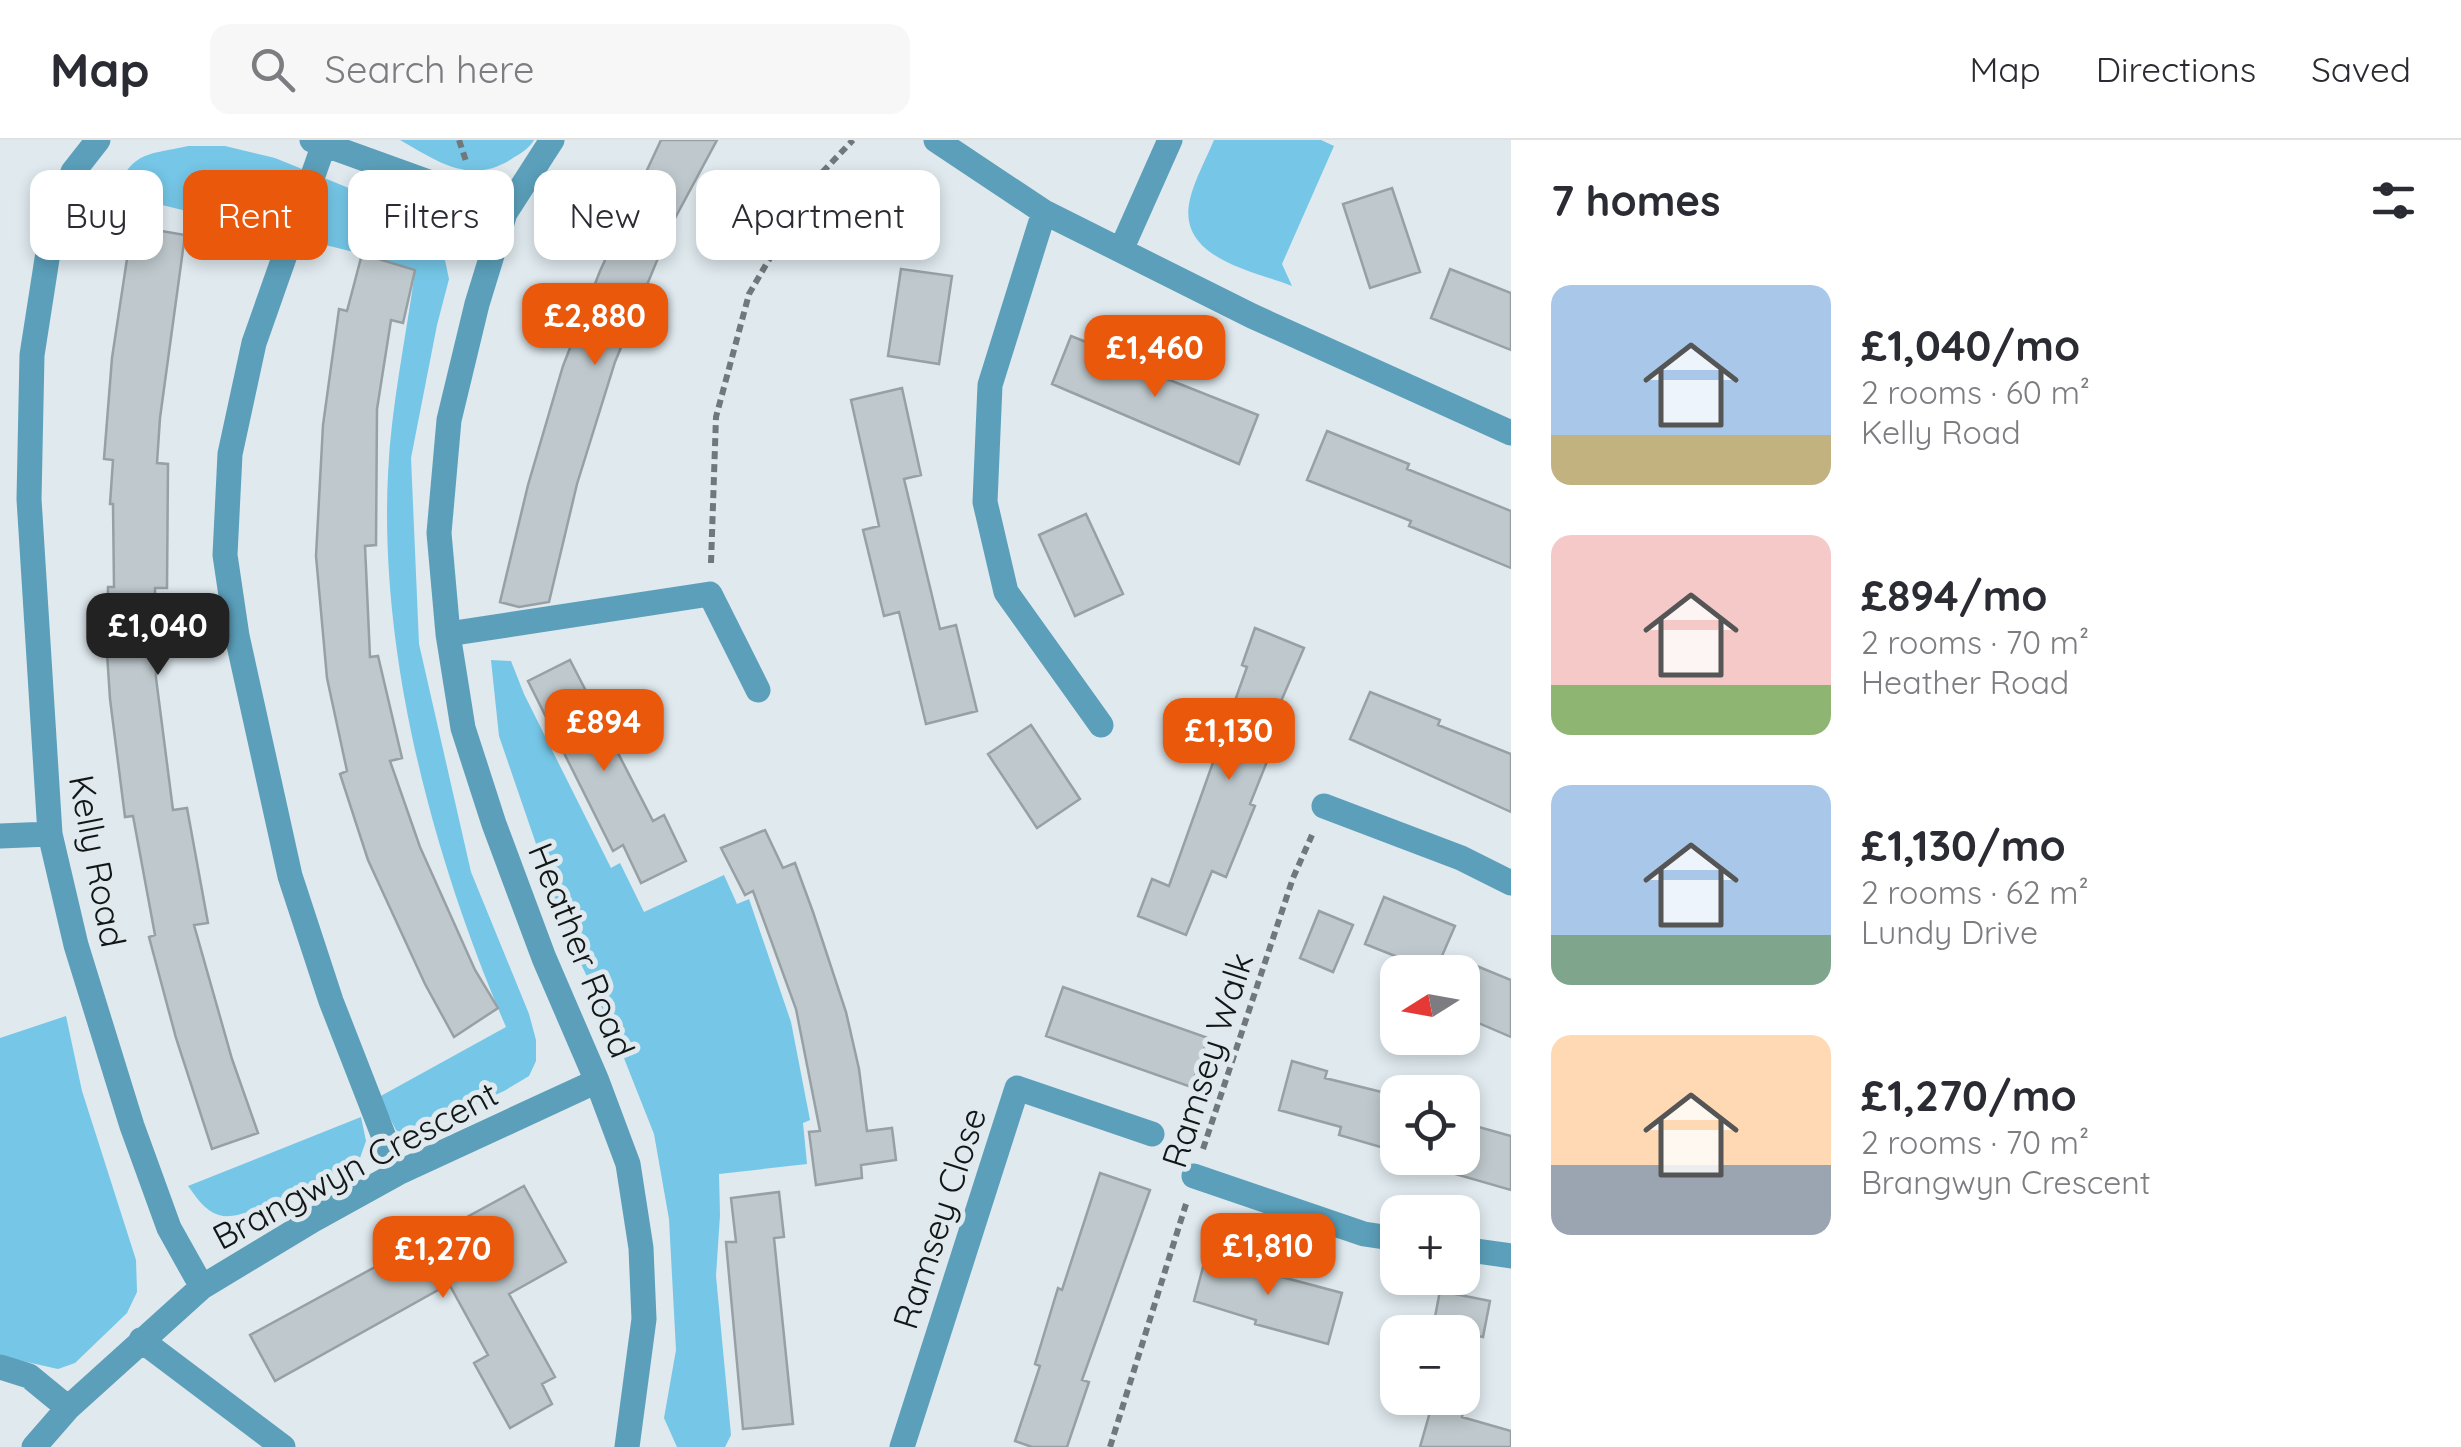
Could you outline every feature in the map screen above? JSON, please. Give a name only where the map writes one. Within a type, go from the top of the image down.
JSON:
[{"type":"street","name":"Kelly Road","points":[[98,140],[73,172],[52,227],[32,355],[29,499],[50,834],[76,945],[132,1126],[170,1228],[202,1287]]},
{"type":"street","name":"Heather Road","points":[[514,200],[552,140]]},
{"type":"street","points":[[936,140],[1044,212],[1252,316],[1511,433]]},
{"type":"street","points":[[1121,250],[1170,140]]},
{"type":"street","points":[[395,170],[318,142],[254,344],[230,454],[225,555],[236,636],[290,876],[330,1001],[398,1173]]},
{"type":"street","points":[[1044,212],[990,385],[984,502],[1006,592],[1101,725]]},
{"type":"street","name":"Heather Road","points":[[491,260],[449,420],[439,534],[448,634],[463,728],[494,824],[628,1164],[641,1248],[644,1319],[627,1447]]},
{"type":"street","points":[[448,634],[710,594],[758,690]]},
{"type":"street","points":[[1324,806],[1461,858],[1511,883]]},
{"type":"street","points":[[0,836],[50,834]]},
{"type":"street","name":"Brangwyn Crescent","points":[[34,1447],[68,1408],[202,1287],[398,1173],[597,1080]]},
{"type":"street","name":"Ramsey Close","points":[[902,1447],[1017,1088],[1152,1134]]},
{"type":"street","points":[[1194,1176],[1380,1236]]},
{"type":"street","points":[[1480,1252],[1511,1256]]},
{"type":"street","points":[[141,1340],[283,1447]]},
{"type":"street","points":[[0,1367],[28,1376],[68,1408]]},
{"type":"path","points":[[710,594],[716,417],[749,294],[816,180],[853,140]]},
{"type":"path","name":"Ramsey Walk","points":[[1110,1447],[1194,1176],[1293,878],[1324,806]]},
{"type":"shaded area","points":[[400,140],[534,140],[510,160],[481,170],[454,167]]},
{"type":"shaded area","points":[[1214,140],[1321,140],[1334,146],[1282,264],[1292,286],[1220,259],[1194,235],[1189,219],[1190,199]]},
{"type":"shaded area","points":[[188,146],[225,146],[304,170],[183,170],[183,210],[163,205],[163,170],[127,170],[142,158]]},
{"type":"shaded area","points":[[328,180],[348,188],[348,251],[328,246]]},
{"type":"shaded area","points":[[381,260],[445,260],[449,279],[411,458],[419,644],[471,872],[529,1014],[536,1040],[536,1061],[529,1076],[504,1091],[405,1137],[396,1130],[379,1097],[506,1027],[456,896],[435,827],[402,685],[393,614],[388,474],[395,398],[415,271]]},
{"type":"shaded area","points":[[491,660],[511,661],[611,868],[620,863],[644,912],[724,875],[737,904],[749,899],[791,1022],[810,1120],[803,1123],[807,1164],[719,1174],[716,1276],[731,1435],[725,1447],[677,1447],[664,1418],[676,1350],[669,1219],[654,1134],[614,1033],[568,937],[499,736]]},
{"type":"shaded area","points":[[66,1016],[82,1091],[136,1260],[137,1292],[127,1313],[75,1363],[58,1369],[0,1356],[0,1038]]},
{"type":"shaded area","points":[[361,1117],[366,1141],[360,1158],[271,1204],[223,1216],[207,1208],[188,1186]]},
{"type":"building","points":[[661,140],[717,140],[701,170],[696,170],[696,179],[676,216],[676,170],[647,170]]},
{"type":"building","points":[[1392,188],[1420,272],[1370,288],[1343,204]]},
{"type":"building","points":[[163,231],[183,235],[157,463],[168,464],[167,588],[155,588],[156,678],[173,810],[187,808],[208,923],[194,925],[232,1059],[258,1133],[212,1149],[149,937],[155,935],[133,816],[125,817],[110,699],[107,653],[108,587],[114,587],[110,504],[113,460],[104,459],[112,358],[127,260],[163,260]]},
{"type":"building","points":[[360,260],[382,260],[415,270],[403,323],[391,320],[377,409],[376,545],[365,546],[370,657],[378,656],[402,758],[390,761],[420,847],[475,970],[498,1008],[454,1037],[368,860],[340,774],[347,771],[327,678],[316,556],[323,425],[339,309],[347,311]]},
{"type":"building","points":[[605,260],[657,260],[615,362],[577,484],[549,602],[519,607],[500,602],[528,485],[563,366]]},
{"type":"building","points":[[901,269],[952,276],[939,364],[888,356]]},
{"type":"building","points":[[1450,269],[1511,293],[1511,350],[1431,318]]},
{"type":"building","points":[[1071,336],[1258,415],[1239,464],[1052,384]]},
{"type":"building","points":[[902,388],[921,475],[904,479],[940,629],[956,625],[977,711],[926,724],[899,612],[884,616],[863,530],[879,526],[851,400]]},
{"type":"building","points":[[1327,431],[1511,511],[1511,568],[1409,526],[1411,521],[1307,480]]},
{"type":"building","points":[[1086,514],[1123,594],[1075,616],[1039,535]]},
{"type":"building","points":[[1255,628],[1304,648],[1279,706],[1288,709],[1226,877],[1212,871],[1186,935],[1138,916],[1152,879],[1169,886],[1247,667],[1242,665]]},
{"type":"building","points":[[570,660],[653,821],[664,815],[686,861],[641,883],[623,845],[613,851],[528,681]]},
{"type":"building","points":[[1370,692],[1511,754],[1511,812],[1350,739]]},
{"type":"building","points":[[1031,725],[1080,799],[1037,828],[988,754]]},
{"type":"building","points":[[765,830],[783,868],[795,863],[813,912],[846,1012],[867,1131],[892,1128],[896,1160],[861,1165],[862,1178],[816,1185],[809,1132],[820,1131],[796,1009],[753,891],[745,895],[721,848]]},
{"type":"building","points":[[1384,897],[1455,926],[1442,955],[1392,955],[1365,944]]},
{"type":"building","points":[[1319,911],[1353,925],[1333,972],[1300,958]]},
{"type":"building","points":[[1480,967],[1511,980],[1511,1037],[1480,1024]]},
{"type":"building","points":[[1063,987],[1208,1038],[1191,1087],[1046,1036]]},
{"type":"building","points":[[1292,1061],[1327,1071],[1325,1078],[1380,1092],[1380,1147],[1339,1135],[1341,1127],[1279,1110]]},
{"type":"building","points":[[1480,1127],[1511,1136],[1511,1190],[1458,1175],[1480,1175]]},
{"type":"building","points":[[1100,1173],[1150,1190],[1082,1380],[1089,1382],[1067,1447],[1032,1447],[1015,1441],[1040,1366],[1035,1364],[1058,1288],[1062,1290]]},
{"type":"building","points":[[524,1186],[566,1262],[509,1294],[555,1377],[542,1384],[552,1404],[510,1428],[474,1363],[488,1355],[449,1284],[275,1381],[250,1335]]},
{"type":"building","points":[[779,1192],[784,1237],[774,1238],[793,1424],[743,1429],[726,1242],[736,1242],[731,1198]]},
{"type":"building","points":[[1207,1252],[1246,1261],[1244,1267],[1342,1293],[1328,1344],[1255,1324],[1256,1320],[1194,1301]]},
{"type":"building","points":[[1439,1295],[1490,1301],[1483,1337],[1480,1315],[1435,1315]]},
{"type":"building","points":[[1429,1415],[1462,1415],[1511,1431],[1511,1447],[1420,1447]]}]
